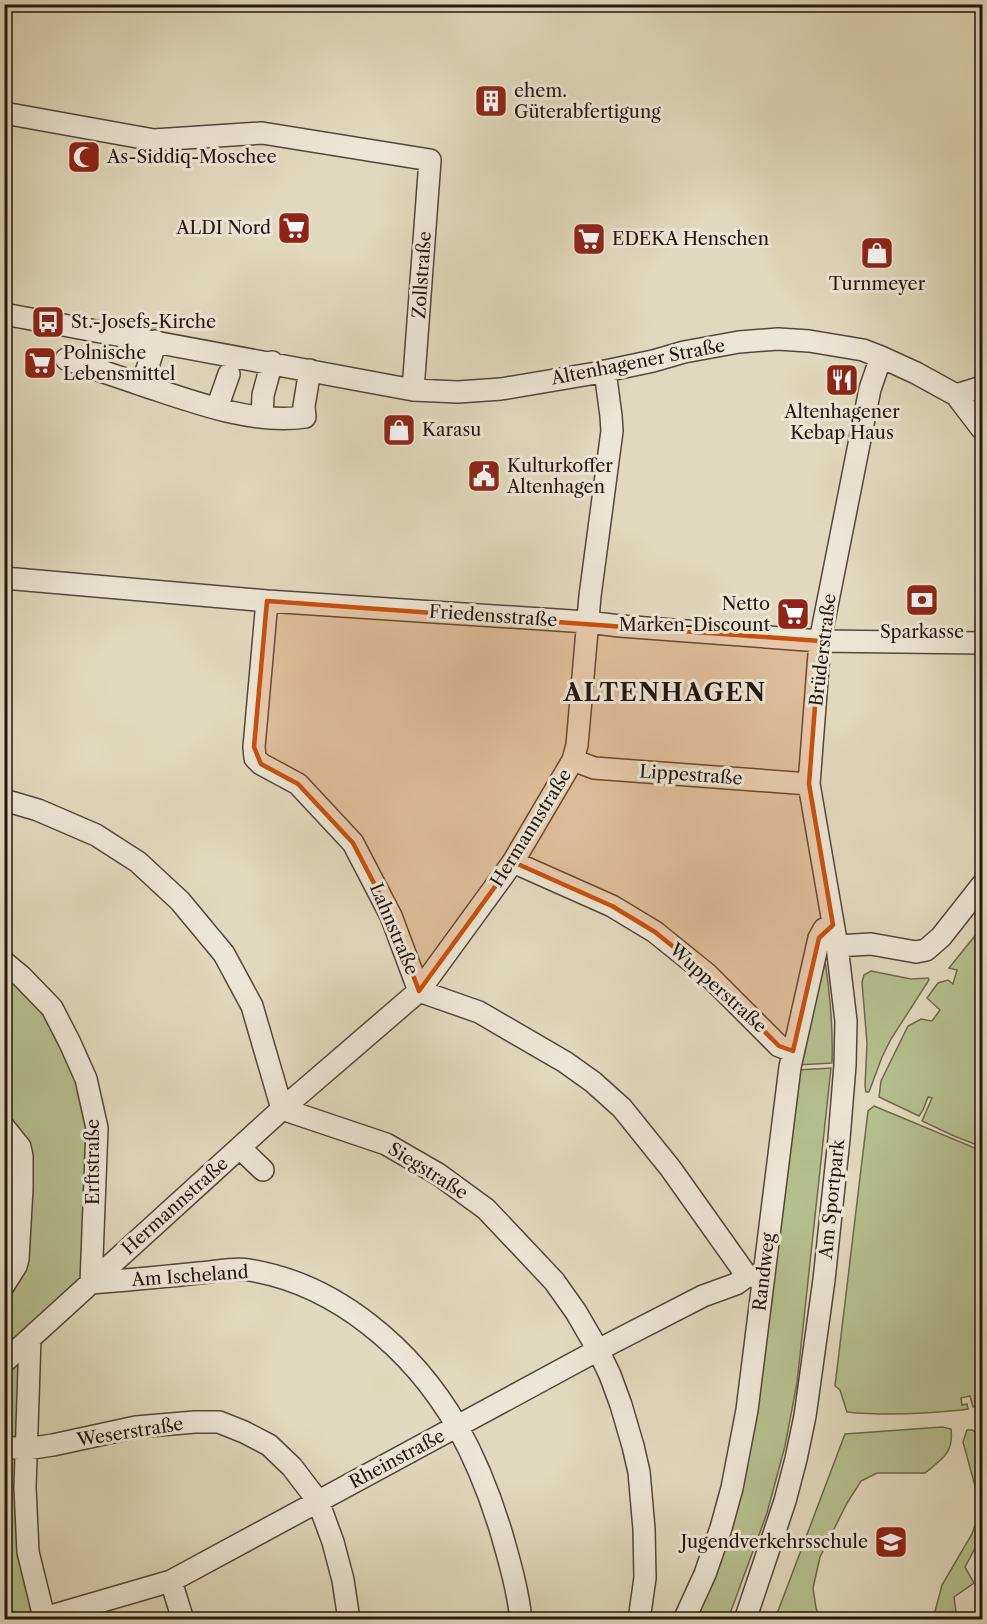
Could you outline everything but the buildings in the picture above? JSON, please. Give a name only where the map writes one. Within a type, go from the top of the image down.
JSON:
[{"type":"street","name":"Zollstraße","points":[[4,113],[154,140],[262,133],[430,160],[413,390]]},
{"type":"street","name":"Altenhagener Straße","points":[[4,314],[413,390],[458,392],[501,389],[605,371],[710,347],[763,340],[809,341],[845,346],[880,357],[956,395]]},
{"type":"street","points":[[142,385],[156,341]]},
{"type":"street","name":"Brüderstraße","points":[[837,946],[809,784],[820,641],[870,389],[880,357]]},
{"type":"street","points":[[66,359],[178,397],[237,413],[262,417],[305,417],[304,406],[310,370]]},
{"type":"street","points":[[262,417],[263,395],[272,362]]},
{"type":"street","name":"Hermannstraße","points":[[4,1362],[282,1109],[419,991],[513,862],[573,760],[577,745],[587,622],[612,431],[605,371]]},
{"type":"street","points":[[217,408],[229,374]]},
{"type":"street","points":[[982,387],[956,395],[982,429]]},
{"type":"street","name":"Friedensstraße","points":[[4,578],[267,601],[587,622],[820,641],[982,643]]},
{"type":"street","name":"Lahnstraße","points":[[267,601],[254,747],[255,758],[261,764],[298,784],[353,843],[391,916],[419,991],[479,1012],[565,1062],[593,1082],[622,1108],[755,1277]]},
{"type":"street","name":"Lippestraße","points":[[573,760],[594,768],[809,784]]},
{"type":"street","points":[[4,800],[38,810],[96,835],[138,862],[180,901],[224,954],[252,1006],[282,1109]]},
{"type":"street","name":"Wupperstraße","points":[[513,862],[612,906],[655,932],[707,974],[779,1046],[793,1051]]},
{"type":"street","points":[[837,946],[871,944],[915,952],[926,950],[941,937],[982,885]]},
{"type":"street","name":"Randweg","points":[[684,1620],[705,1574],[732,1488],[747,1410],[755,1277],[793,1051],[819,938],[824,929],[833,925]]},
{"type":"street","name":"Am Sportpark","points":[[745,1620],[785,1501],[796,1459],[805,1416],[824,1280],[846,1054],[846,1021],[837,946]]},
{"type":"street","name":"Erftstraße","points":[[4,962],[22,976],[52,1008],[86,1079],[97,1128],[91,1283]]},
{"type":"street","name":"Siegstraße","points":[[282,1109],[386,1144],[438,1174],[486,1209],[554,1281],[576,1312],[610,1375],[621,1405],[639,1472],[645,1568],[639,1620]]},
{"type":"street","points":[[4,1127],[20,1147],[22,1156],[18,1259],[4,1285]]},
{"type":"street","name":"Hermannstraße","points":[[240,1148],[263,1170]]},
{"type":"street","name":"Am Ischeland","points":[[91,1283],[245,1269],[278,1275],[313,1290],[359,1317],[391,1344],[417,1371],[441,1401],[457,1427],[494,1510],[519,1601],[521,1620]]},
{"type":"street","name":"Rheinstraße","points":[[41,1618],[171,1581],[598,1350],[703,1296],[755,1277]]},
{"type":"street","points":[[30,1339],[25,1487],[28,1552],[41,1618]]},
{"type":"street","name":"Weserstraße","points":[[4,1447],[26,1449],[136,1427],[195,1422],[219,1422],[244,1432],[269,1445],[292,1467],[318,1502],[333,1542],[343,1580],[349,1620]]},
{"type":"street","points":[[171,1581],[183,1620]]},
{"type":"highlighted area","points":[[267,601],[820,641],[809,784],[833,925],[819,938],[793,1051],[779,1046],[707,974],[655,932],[612,906],[513,862],[419,991],[391,916],[353,843],[298,784],[261,764],[254,747]]},
{"type":"green space","points":[[127,318],[167,325],[166,329],[156,332],[127,323]]},
{"type":"green space","points":[[982,927],[982,1147],[922,1121],[932,1098],[928,1097],[919,1116],[879,1097],[881,1081],[908,1026],[921,1019],[932,1021],[940,1010],[927,998],[938,983],[948,980],[953,984],[957,970],[949,968]]},
{"type":"green space","points":[[824,955],[831,1009],[832,1063],[798,1065]]},
{"type":"green space","points":[[4,962],[22,977],[86,1079],[91,1283],[30,1339],[37,1619],[5,1619],[4,1286],[22,1188],[5,1127]]},
{"type":"green space","points":[[871,971],[911,979],[928,978],[929,980],[891,1039],[869,1092],[866,1092],[867,1043],[862,982],[864,975]]},
{"type":"green space","points":[[831,1068],[797,1383],[785,1446],[767,1513],[728,1619],[691,1620],[716,1567],[797,1070]]},
{"type":"green space","points":[[874,1106],[982,1151],[982,1404],[973,1407],[970,1396],[961,1398],[962,1405],[967,1404],[968,1409],[904,1414],[847,1412],[840,1390],[835,1386],[868,1111]]},
{"type":"green space","points":[[942,1427],[951,1429],[949,1450],[925,1473],[877,1473],[861,1481],[847,1503],[820,1557],[813,1588],[820,1619],[775,1619],[845,1434]]},
{"type":"green space","points":[[967,1430],[976,1432],[976,1449],[982,1466],[982,1535],[965,1567],[974,1583],[954,1597],[957,1619],[933,1619],[942,1585],[972,1534],[981,1508],[963,1442]]},
{"type":"place","name":"ehem. Güterabfertigung","points":[[491,101]]},
{"type":"place","name":"As-Siddiq-Moschee","points":[[84,157]]},
{"type":"place","name":"ALDI Nord","points":[[294,228]]},
{"type":"place","name":"EDEKA Henschen","points":[[589,239]]},
{"type":"place","name":"Turnmeyer","points":[[877,253]]},
{"type":"place","name":"St.-Josefs-Kirche","points":[[48,322]]},
{"type":"place","name":"Polnische Lebensmittel","points":[[40,363]]},
{"type":"place","name":"Altenhagener Kebap Haus","points":[[842,380]]},
{"type":"place","name":"Karasu","points":[[399,430]]},
{"type":"place","name":"Kulturkoffer Altenhagen","points":[[484,476]]},
{"type":"place","name":"Sparkasse","points":[[922,600]]},
{"type":"place","name":"Netto Marken-Discount","points":[[793,614]]},
{"type":"place","name":"Jugendverkehrsschule","points":[[891,1542]]},
{"type":"district","name":"ALTENHAGEN","points":[[665,692]]}]
